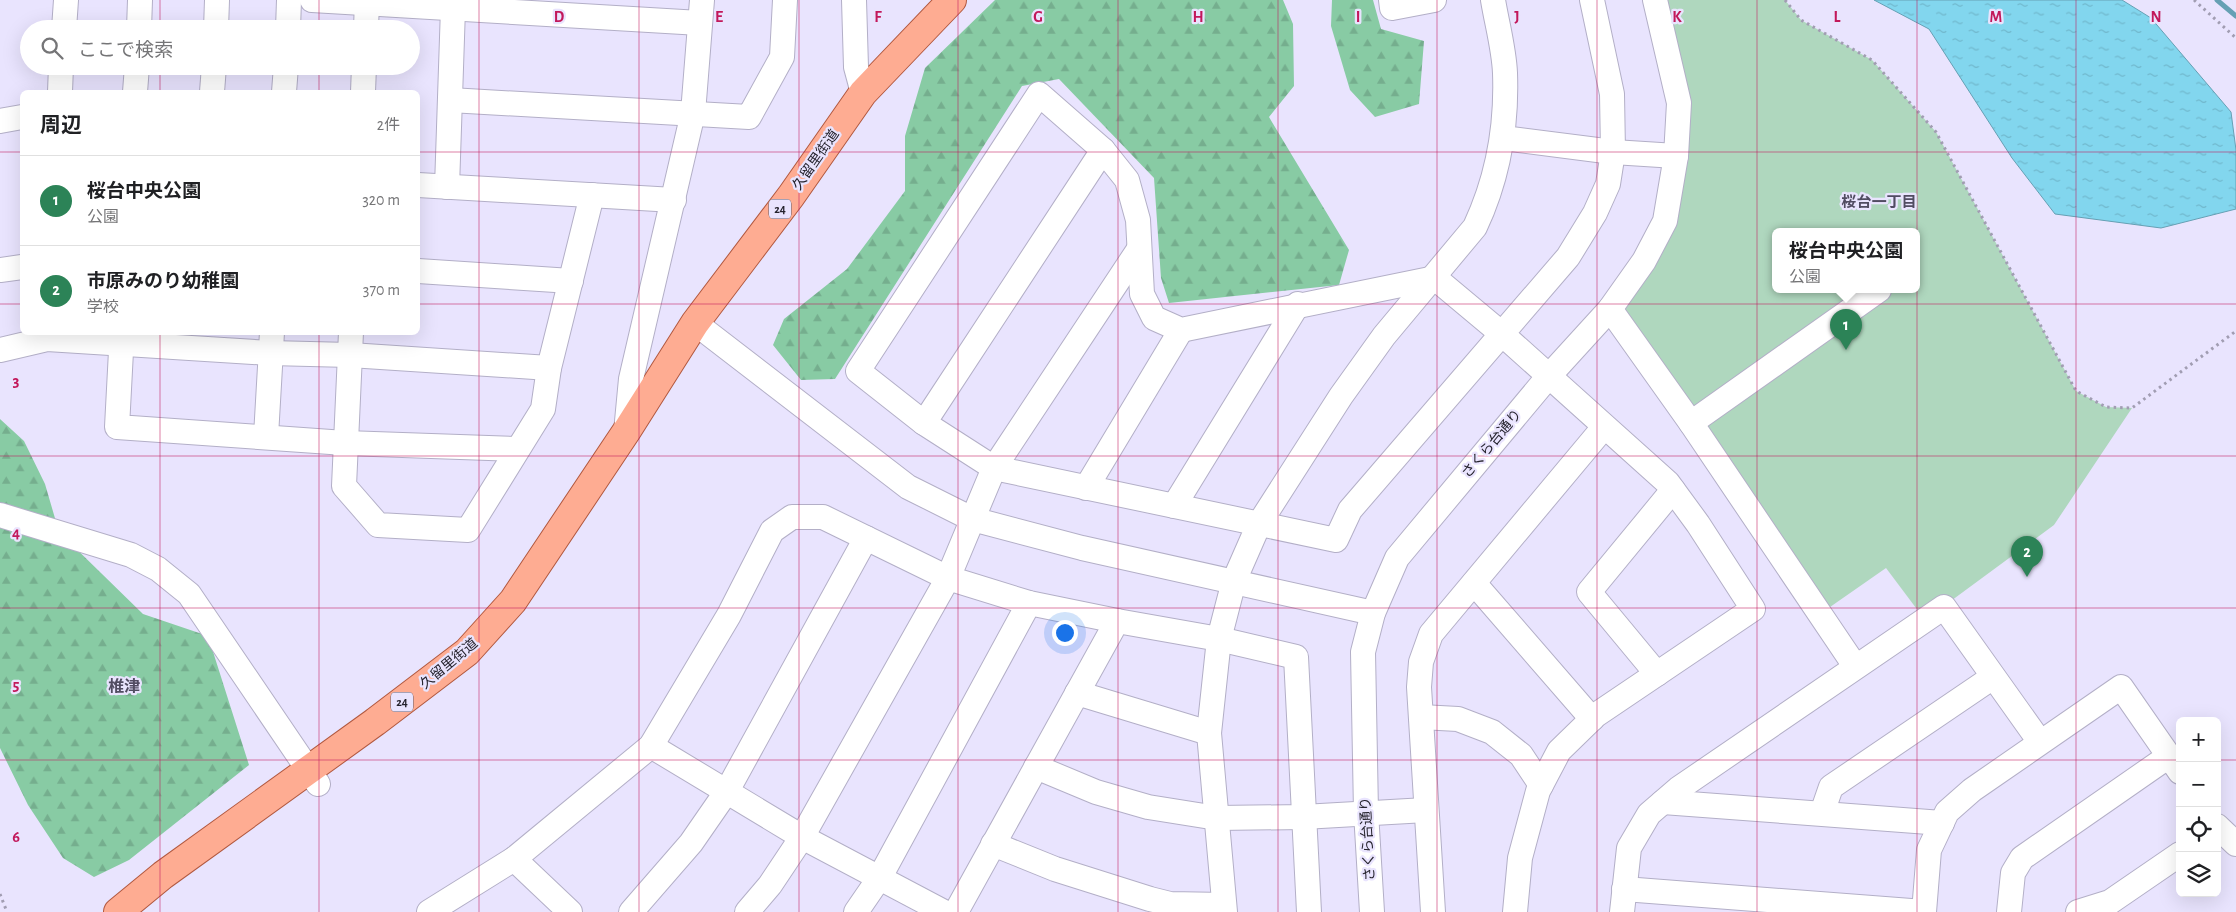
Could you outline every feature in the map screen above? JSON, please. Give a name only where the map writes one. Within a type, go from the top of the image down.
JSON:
[{"type":"main road","name":"久留里街道","points":[[118,912],[163,875],[382,733],[477,666],[528,611],[626,432],[694,323],[790,196],[863,93],[952,0]]},
{"type":"main road","name":"久留里街道","points":[[143,912],[171,887],[313,777]]},
{"type":"street","points":[[65,20],[66,0]]},
{"type":"street","points":[[139,20],[140,0]]},
{"type":"street","points":[[216,20],[217,0]]},
{"type":"street","points":[[288,20],[289,0]]},
{"type":"street","points":[[312,0],[453,8],[701,11],[693,113],[631,379],[626,432]]},
{"type":"street","points":[[450,100],[749,116],[782,57],[785,0]]},
{"type":"street","points":[[854,0],[856,67],[863,93]]},
{"type":"street","points":[[1390,0],[1392,8],[1434,0]]},
{"type":"street","points":[[993,844],[1055,869],[1150,899],[1170,904],[1224,909],[1209,733],[1219,639],[1234,581],[1259,524],[1340,396],[1384,336],[1435,278],[1476,227],[1492,188],[1503,138],[1505,71],[1492,0]]},
{"type":"street","points":[[1435,278],[1298,304],[1181,330],[1154,318],[1142,294],[1138,220],[1127,180],[1103,150],[1039,94],[858,371],[924,423],[994,468],[1336,540],[1350,510],[1573,250],[1595,213],[1608,184],[1613,152],[1612,94],[1592,0]]},
{"type":"street","name":"さくら台通り","points":[[1372,912],[1366,812],[1363,652],[1373,613],[1397,558],[1548,377],[1610,309],[1644,261],[1665,221],[1676,156],[1679,103],[1655,0]]},
{"type":"street","points":[[366,20],[367,2]]},
{"type":"street","points":[[447,187],[453,8]]},
{"type":"street","points":[[60,90],[61,75]]},
{"type":"street","points":[[135,90],[136,75]]},
{"type":"street","points":[[212,90],[213,75]]},
{"type":"street","points":[[284,90],[285,75]]},
{"type":"street","points":[[363,90],[364,75]]},
{"type":"street","points":[[0,121],[20,117]]},
{"type":"street","points":[[1503,138],[1613,152],[1676,156]]},
{"type":"street","points":[[924,423],[1103,150]]},
{"type":"street","points":[[420,185],[674,200]]},
{"type":"street","points":[[350,344],[344,486],[378,525],[468,530],[543,409],[549,368],[592,195]]},
{"type":"street","points":[[747,912],[770,885],[802,836],[948,578],[994,468],[1139,250]]},
{"type":"street","points":[[0,270],[20,268]]},
{"type":"street","points":[[420,270],[571,281]]},
{"type":"street","points":[[1435,278],[1502,334],[1668,483],[1754,610],[1592,719],[1559,751],[1538,791],[1520,858],[1515,912]]},
{"type":"street","points":[[1691,423],[1875,293]]},
{"type":"street","points":[[1174,506],[1298,304]]},
{"type":"street","points":[[1610,309],[1691,423],[1855,666]]},
{"type":"street","points":[[694,323],[908,487],[972,519],[1082,548],[1373,613]]},
{"type":"street","points":[[1086,488],[1181,330]]},
{"type":"street","points":[[0,350],[47,336],[350,344],[549,368]]},
{"type":"street","points":[[122,338],[117,427],[345,442],[517,449]]},
{"type":"street","points":[[266,436],[271,343]]},
{"type":"street","points":[[1433,912],[1419,687],[1421,662],[1431,634],[1604,427]]},
{"type":"street","points":[[1657,674],[1589,592],[1673,490]]},
{"type":"street","points":[[0,515],[132,555],[158,569],[189,594],[313,777]]},
{"type":"street","points":[[430,912],[514,859],[651,746],[730,615],[772,530],[792,517],[823,517],[948,578],[1029,603],[1219,639],[1296,657],[1309,912]]},
{"type":"street","points":[[630,912],[691,843],[727,791],[866,538]]},
{"type":"street","points":[[1474,583],[1592,719]]},
{"type":"street","points":[[856,912],[880,877],[1029,603]]},
{"type":"street","points":[[2009,912],[2013,872],[2022,858],[2174,764],[2120,687],[1972,790],[1947,812],[1929,850],[1924,912],[1623,901],[1629,848],[1649,814],[1678,789],[1855,666],[1944,607],[2040,742]]},
{"type":"street","points":[[956,912],[1117,621]]},
{"type":"street","points":[[1822,813],[1831,787],[1993,677]]},
{"type":"street","points":[[1077,693],[1209,733]]},
{"type":"street","points":[[1421,718],[1458,719],[1492,732],[1521,755],[1541,785]]},
{"type":"street","points":[[651,746],[802,836],[944,912]]},
{"type":"street","points":[[1036,766],[1096,792],[1148,807],[1216,818],[1303,817],[1426,810]]},
{"type":"street","points":[[1663,802],[1822,813],[1942,824]]},
{"type":"street","points":[[2221,830],[2236,844]]},
{"type":"street","points":[[2078,912],[2110,902],[2176,857]]},
{"type":"street","points":[[514,859],[570,912]]},
{"type":"path","points":[[1784,0],[1801,20],[1872,60],[1936,132],[2076,391],[2106,407],[2132,408],[2236,331]]},
{"type":"path","points":[[2194,0],[2236,38]]},
{"type":"path","points":[[0,894],[7,912]]},
{"type":"green space","points":[[995,0],[1283,0],[1293,24],[1294,86],[1269,117],[1349,250],[1339,285],[1169,303],[1161,278],[1154,178],[1059,79],[1022,86],[835,379],[801,380],[773,345],[784,319],[847,269],[905,191],[905,136],[925,68]]},
{"type":"green space","points":[[1332,0],[1373,0],[1381,29],[1424,41],[1419,104],[1375,117],[1350,90],[1331,26]]},
{"type":"green space","points":[[1655,0],[1785,0],[1801,20],[1872,60],[1936,132],[2076,391],[2106,407],[2132,408],[2054,525],[1925,620],[1886,568],[1820,614],[1610,309],[1644,261],[1676,156]]},
{"type":"green space","points":[[0,419],[24,441],[45,484],[59,532],[143,614],[208,636],[249,765],[129,860],[94,877],[63,858],[28,805],[0,748]]},
{"type":"water","points":[[1874,0],[2122,0],[2151,18],[2231,112],[2236,150],[2236,209],[2161,228],[2055,214],[2012,158],[1929,29]]},
{"type":"waterway","points":[[2217,0],[2236,16]]},
{"type":"place","name":"桜台中央公園","points":[[1846,350]]},
{"type":"place","name":"市原みのり幼稚園","points":[[2027,577]]},
{"type":"district","name":"桜台一丁目","points":[[1879,202]]},
{"type":"district","name":"椎津","points":[[124,687]]}]
